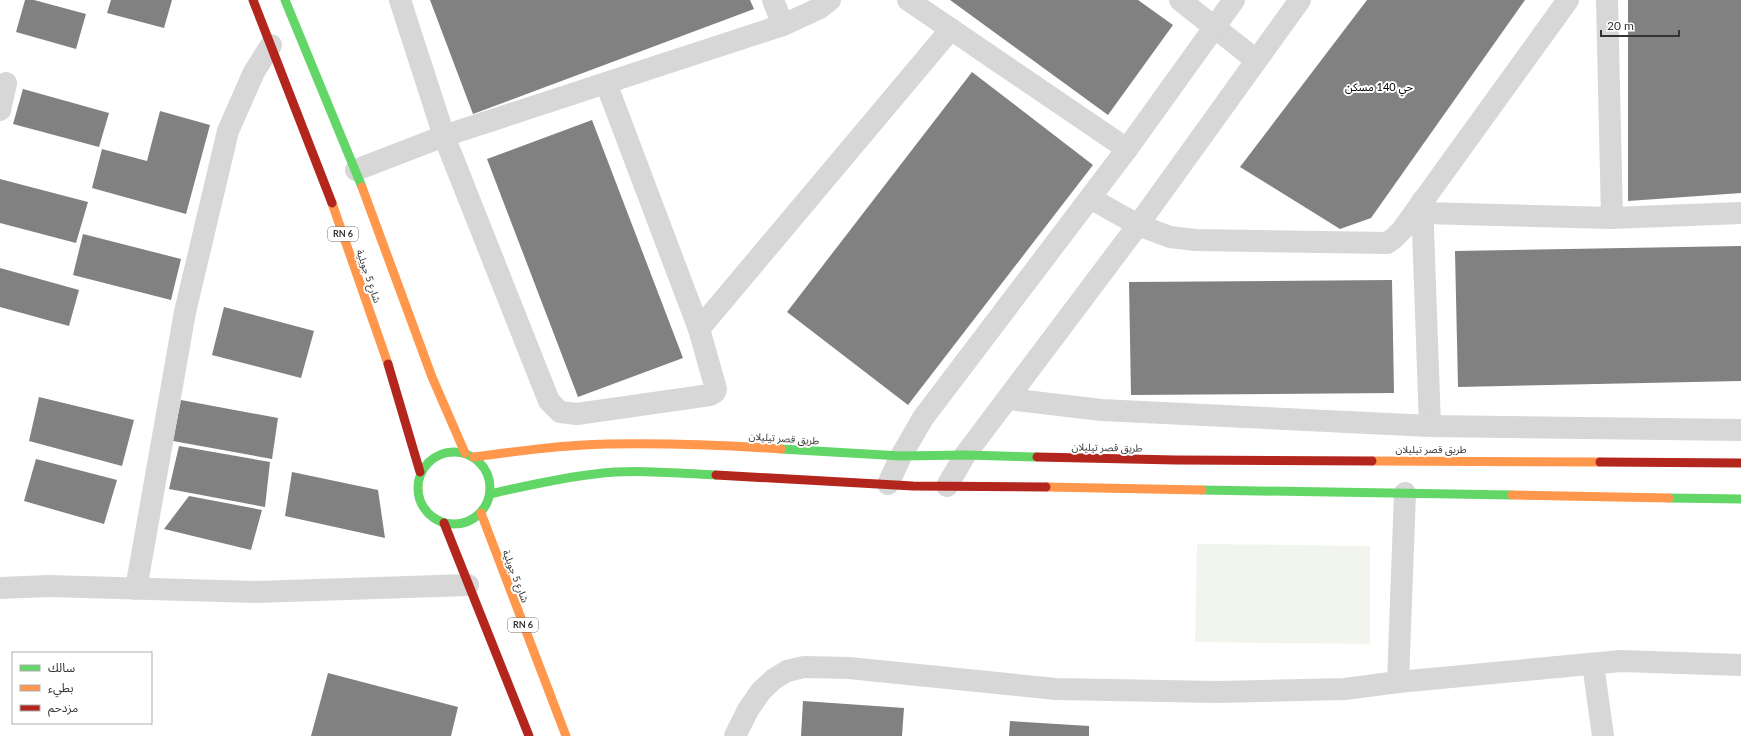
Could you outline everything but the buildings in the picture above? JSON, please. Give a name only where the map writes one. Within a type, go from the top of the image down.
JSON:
[{"type":"main road","name":"شارع 5 جويلية","points":[[253,0],[324,179],[388,365],[420,472]]},
{"type":"main road","points":[[286,0],[311,66],[356,170],[432,377],[465,453]]},
{"type":"main road","name":"طريق قصر تيليلان","points":[[474,457],[542,448],[606,444],[739,446],[901,456],[965,455],[1176,460],[1741,463]]},
{"type":"main road","points":[[450,452],[465,453],[474,457],[482,464],[488,473],[491,483],[488,503],[481,513],[472,521],[460,524],[444,523],[428,514],[421,505],[418,494],[420,472],[435,456],[450,452]]},
{"type":"main road","points":[[490,494],[544,482],[596,474],[657,472],[947,486],[1741,499]]},
{"type":"main road","name":"شارع 5 جويلية","points":[[481,513],[566,736]]},
{"type":"main road","points":[[444,523],[529,736]]},
{"type":"street","points":[[400,0],[444,136],[549,401],[560,412],[577,414],[713,394],[716,387],[699,329],[606,83]]},
{"type":"street","points":[[773,0],[783,26]]},
{"type":"street","points":[[356,170],[444,136],[783,26],[820,8],[830,0]]},
{"type":"street","points":[[908,0],[1127,149]]},
{"type":"street","points":[[1180,0],[1256,60]]},
{"type":"street","points":[[888,484],[901,456],[923,418],[1127,149],[1234,0]]},
{"type":"street","points":[[947,486],[965,455],[1009,399],[1138,225],[1300,0]]},
{"type":"street","points":[[1090,198],[1138,225],[1170,236],[1196,240],[1387,243],[1393,240],[1422,207],[1568,0]]},
{"type":"street","points":[[1607,0],[1612,218]]},
{"type":"street","points":[[699,329],[950,29]]},
{"type":"street","points":[[136,589],[185,312],[228,131],[254,72],[271,45]]},
{"type":"street","points":[[0,110],[6,83]]},
{"type":"street","points":[[1422,207],[1612,218],[1741,213]]},
{"type":"street","points":[[1422,207],[1430,426]]},
{"type":"street","points":[[1009,399],[1101,410],[1430,426],[1741,430]]},
{"type":"street","points":[[1398,682],[1405,493]]},
{"type":"street","points":[[0,588],[48,586],[256,592],[468,585]]},
{"type":"street","points":[[735,736],[748,710],[761,691],[774,679],[787,671],[804,667],[849,668],[1056,688],[1217,692],[1345,689],[1398,682],[1500,674],[1621,661],[1741,666]]},
{"type":"street","points":[[1593,664],[1603,736]]},
{"type":"shaded area","points":[[1197,544],[1370,546],[1370,644],[1195,642]]},
{"type":"traffic: fast","points":[[285,0],[362,187]]},
{"type":"traffic: fast","points":[[781,449],[901,456],[965,455],[1037,457]]},
{"type":"traffic: fast","points":[[447,452],[461,452],[468,454],[480,462],[488,474],[490,488],[488,502],[480,514],[468,522],[461,524],[447,524],[440,522],[428,514],[420,502],[418,495],[418,481],[420,474],[428,462],[440,454],[447,452]]},
{"type":"traffic: fast","points":[[490,494],[555,480],[610,473],[656,472],[716,475]]},
{"type":"traffic: fast","points":[[1202,490],[1512,495]]},
{"type":"traffic: fast","points":[[1669,498],[1741,499]]},
{"type":"traffic: slow","points":[[362,187],[432,377],[465,453]]},
{"type":"traffic: slow","points":[[332,203],[388,364]]},
{"type":"traffic: slow","points":[[474,457],[557,447],[608,444],[738,446],[781,449]]},
{"type":"traffic: slow","points":[[1372,461],[1600,462]]},
{"type":"traffic: slow","points":[[1046,487],[1202,490]]},
{"type":"traffic: slow","points":[[1512,495],[1669,498]]},
{"type":"traffic: slow","points":[[481,513],[566,736]]},
{"type":"traffic: jam","points":[[253,0],[332,203]]},
{"type":"traffic: jam","points":[[388,364],[420,472]]},
{"type":"traffic: jam","points":[[1037,457],[1176,460],[1372,461]]},
{"type":"traffic: jam","points":[[1600,462],[1741,463]]},
{"type":"traffic: jam","points":[[716,475],[913,486],[1046,487]]},
{"type":"traffic: jam","points":[[444,523],[529,736]]},
{"type":"district","name":"حي 140 مسكن","points":[[1379,87]]}]
